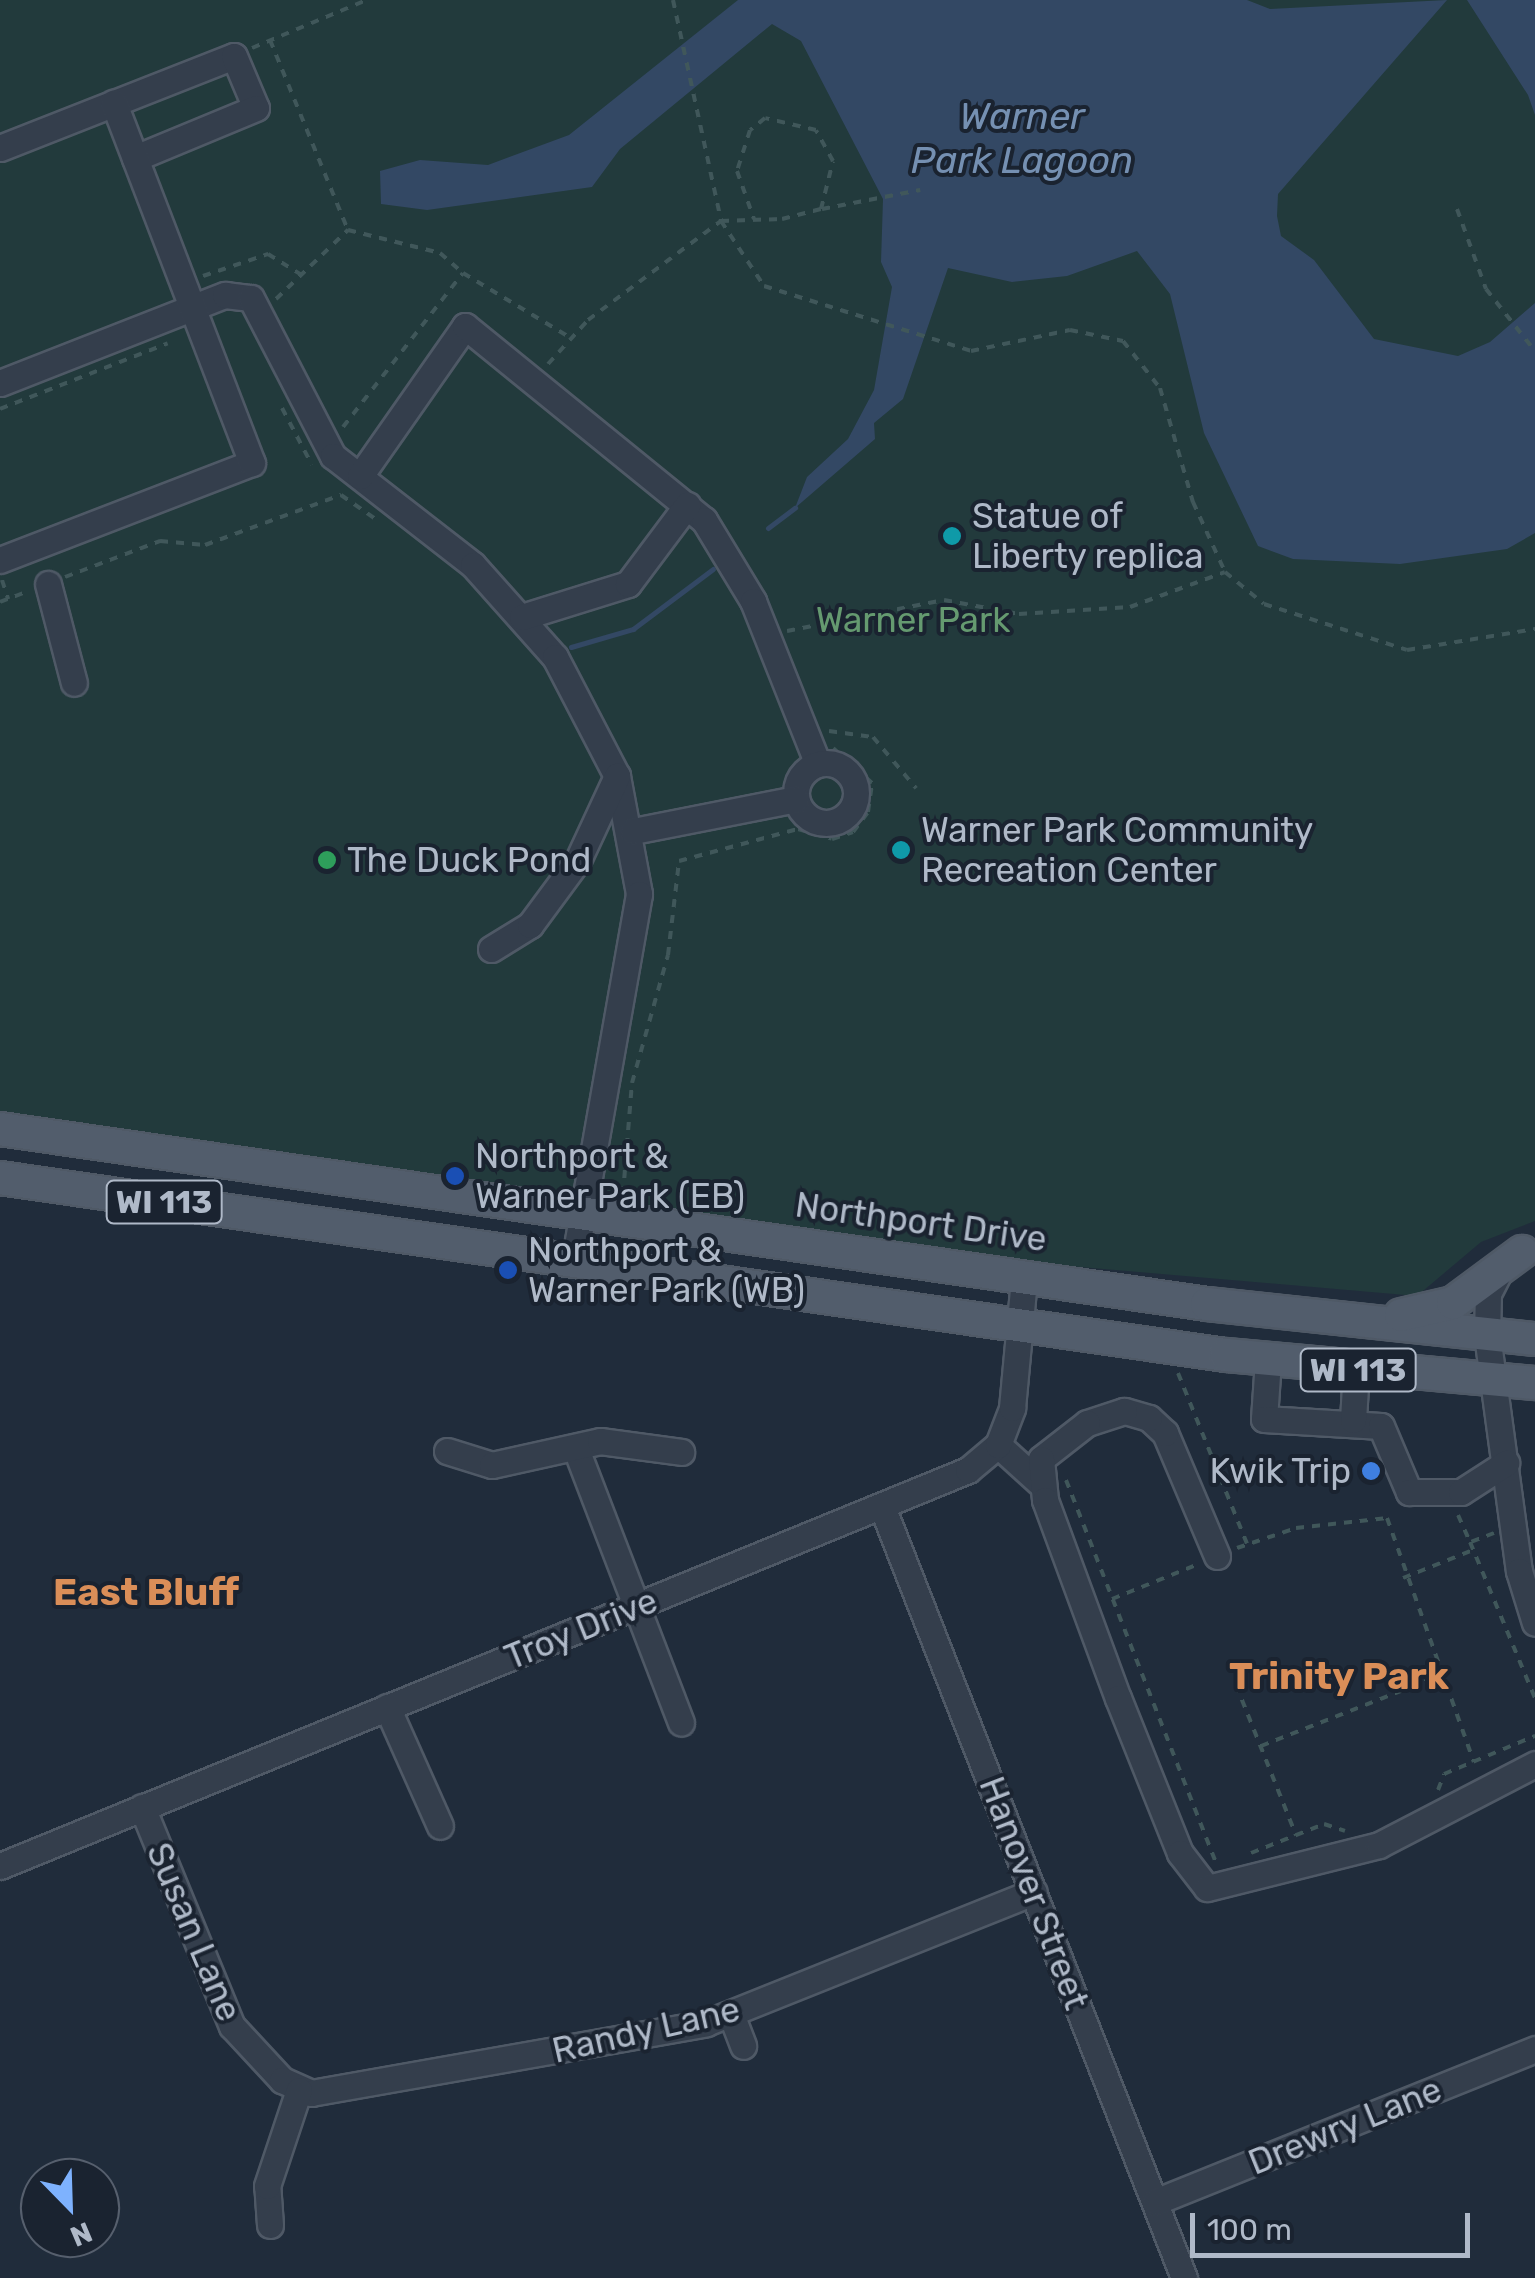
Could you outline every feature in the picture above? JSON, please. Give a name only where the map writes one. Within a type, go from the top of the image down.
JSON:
[{"type":"main road","name":"Northport Drive","points":[[0,1129],[581,1212],[1022,1301],[1268,1360],[1535,1383]]},
{"type":"main road","name":"Northport Drive","points":[[0,1178],[574,1262],[1022,1301]]},
{"type":"main road","points":[[1286,1314],[1433,1312],[1528,1249]]},
{"type":"main road","name":"WI 113","points":[[1022,1301],[1150,1317],[1207,1304],[1535,1339]]},
{"type":"street","points":[[0,148],[234,56],[256,108],[135,158]]},
{"type":"street","points":[[0,560],[252,462],[114,103]]},
{"type":"street","points":[[0,383],[198,318],[241,294],[257,304],[318,435],[360,476],[474,565],[555,656],[617,776],[632,831],[638,916],[574,1262]]},
{"type":"street","points":[[360,476],[466,326],[687,505],[769,638],[818,764]]},
{"type":"street","points":[[522,617],[628,584],[687,505]]},
{"type":"street","points":[[48,584],[74,682]]},
{"type":"street","points":[[818,764],[847,771],[852,809],[815,822],[796,799],[800,777],[818,764]]},
{"type":"street","points":[[491,949],[530,925],[578,860],[617,776]]},
{"type":"street","points":[[632,831],[796,799]]},
{"type":"street","points":[[1528,1249],[1493,1280],[1486,1335],[1506,1463],[1526,1517],[1519,1571],[1535,1624]]},
{"type":"street","points":[[1022,1301],[998,1445],[1041,1484]]},
{"type":"street","points":[[1268,1360],[1264,1419],[1354,1420],[1381,1426],[1397,1446],[1409,1492],[1448,1492],[1506,1463]]},
{"type":"street","points":[[1354,1420],[1356,1370]]},
{"type":"street","points":[[1206,1561],[1165,1433],[1136,1412],[1055,1440],[1041,1459],[1041,1484],[1180,1852],[1206,1888],[1380,1845],[1535,1764]]},
{"type":"street","points":[[447,1451],[492,1465],[600,1441],[681,1452]]},
{"type":"street","name":"Troy Drive","points":[[0,1866],[883,1509],[968,1470],[998,1445]]},
{"type":"street","points":[[576,1449],[681,1722]]},
{"type":"street","name":"Hanover Street","points":[[883,1509],[1184,2278]]},
{"type":"street","points":[[387,1707],[440,1826]]},
{"type":"street","name":"Susan Lane","points":[[142,1807],[232,2026],[250,2053],[299,2090]]},
{"type":"street","name":"Randy Lane","points":[[299,2090],[352,2090],[731,2014],[1034,1892]]},
{"type":"street","points":[[731,2014],[744,2046]]},
{"type":"street","name":"Drewry Lane","points":[[1155,2202],[1535,2049]]},
{"type":"street","points":[[270,2226],[267,2186],[299,2090]]},
{"type":"path","points":[[234,56],[368,0]]},
{"type":"path","points":[[673,0],[697,126],[721,220],[764,286],[946,344],[996,349],[1070,330],[1124,341],[1160,388],[1193,502],[1225,572],[1286,616],[1378,646],[1440,650],[1535,629]]},
{"type":"path","points":[[270,40],[348,230]]},
{"type":"path","points":[[754,220],[741,198],[738,149],[765,118],[816,130],[833,161],[821,209]]},
{"type":"path","points":[[536,379],[588,320],[721,220],[754,220],[920,190]]},
{"type":"path","points":[[1457,210],[1486,289],[1535,351]]},
{"type":"path","points":[[348,230],[440,253],[463,273]]},
{"type":"path","points":[[274,300],[348,230]]},
{"type":"path","points":[[202,276],[268,254],[301,274]]},
{"type":"path","points":[[0,409],[198,318]]},
{"type":"path","points":[[0,602],[160,541],[205,545],[341,495],[390,529]]},
{"type":"path","points":[[769,638],[928,602],[1018,614],[1130,607],[1225,572]]},
{"type":"path","points":[[0,575],[8,599]]},
{"type":"path","points":[[820,733],[872,737],[916,788]]},
{"type":"path","points":[[1178,1373],[1248,1544]]},
{"type":"path","points":[[1058,1460],[1218,1866],[1324,1824],[1352,1833]]},
{"type":"path","points":[[1448,1492],[1470,1542]]},
{"type":"path","points":[[1112,1599],[1248,1544],[1387,1518],[1403,1578],[1474,1762]]},
{"type":"path","points":[[1188,1547],[1206,1561]]},
{"type":"path","points":[[1403,1578],[1473,1550]]},
{"type":"path","points":[[1260,1746],[1441,1676]]},
{"type":"path","points":[[1236,1685],[1296,1835]]},
{"type":"path","points":[[1433,1801],[1444,1774],[1535,1736]]},
{"type":"green space","name":"Warner Park","points":[[0,0],[1535,0],[1535,1221],[1481,1242],[1417,1296],[953,1256],[0,1116]]},
{"type":"water","name":"Warner Park Lagoon","points":[[738,0],[1247,0],[1270,9],[1447,0],[1278,194],[1277,216],[1281,236],[1314,260],[1374,339],[1458,356],[1490,342],[1535,303],[1535,533],[1507,549],[1400,564],[1293,559],[1258,546],[1204,433],[1170,294],[1137,251],[1067,276],[1012,282],[948,268],[903,399],[874,423],[875,439],[795,508],[807,477],[848,439],[874,390],[892,287],[881,262],[883,199],[801,41],[772,24],[620,149],[592,187],[427,210],[381,204],[380,171],[420,160],[488,165],[569,135]]},
{"type":"water","points":[[1467,0],[1535,0],[1535,115],[1528,95]]},
{"type":"waterway","points":[[768,528],[795,508]]},
{"type":"waterway","points":[[571,647],[633,629],[713,569]]},
{"type":"place","name":"Statue of Liberty replica","points":[[952,536]]},
{"type":"place","name":"Warner Park Community Recreation Center","points":[[901,850]]},
{"type":"place","name":"The Duck Pond","points":[[327,860]]},
{"type":"place","name":"Northport & Warner Park (EB)","points":[[455,1176]]},
{"type":"place","name":"Northport & Warner Park (WB)","points":[[508,1270]]},
{"type":"place","name":"Kwik Trip","points":[[1371,1471]]},
{"type":"district","name":"East Bluff","points":[[146,1593]]},
{"type":"district","name":"Trinity Park","points":[[1339,1677]]}]
